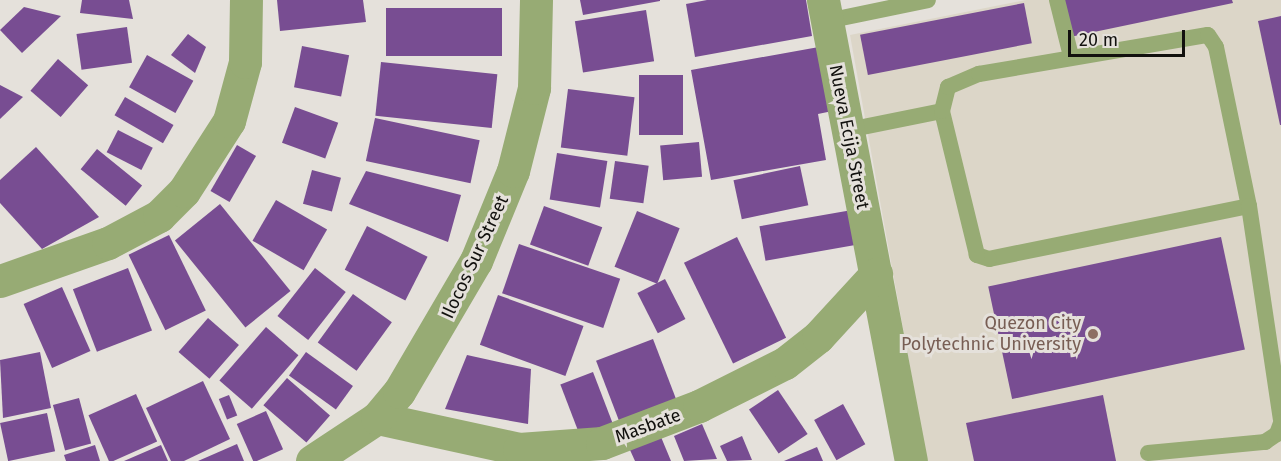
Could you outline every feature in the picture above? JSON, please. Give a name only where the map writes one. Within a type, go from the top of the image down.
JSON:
[{"type":"street","points":[[0,281],[108,243],[159,216],[184,191],[229,121],[245,62],[246,0]]},
{"type":"street","name":"Ilocos Sur Street","points":[[312,461],[377,418],[455,304],[499,211],[534,88],[536,0]]},
{"type":"street","name":"Nueva Ecija Street","points":[[825,11],[911,461]]},
{"type":"street","name":"Masbate","points":[[377,418],[493,446],[569,455],[647,428],[775,368],[818,337],[876,274]]},
{"type":"lane","points":[[825,11],[928,0]]},
{"type":"lane","points":[[1057,0],[1071,56]]},
{"type":"lane","points":[[1148,453],[1265,442],[1277,434],[1281,421],[1249,206],[1216,46],[1208,35],[1071,56],[979,74],[948,87],[942,111],[969,238],[977,255],[989,259],[1249,206]]},
{"type":"lane","points":[[848,130],[942,111]]},
{"type":"shaded area","name":"Quezon City Polytechnic University","points":[[1026,0],[1281,0],[1281,461],[927,461],[850,35]]},
{"type":"building","points":[[82,0],[129,0],[133,19],[80,13]]},
{"type":"building","points":[[277,0],[363,0],[366,22],[280,31]]},
{"type":"building","points":[[580,0],[660,0],[660,1],[583,15]]},
{"type":"building","points":[[707,0],[806,0],[812,36],[695,57],[686,4]]},
{"type":"building","points":[[1063,0],[1232,0],[1233,3],[1070,37]]},
{"type":"building","points":[[1024,3],[1032,43],[868,75],[860,35]]},
{"type":"building","points":[[24,7],[61,16],[22,53],[0,30]]},
{"type":"building","points":[[386,8],[502,8],[502,56],[386,56]]},
{"type":"building","points":[[646,10],[654,61],[583,73],[575,21]]},
{"type":"building","points":[[1281,16],[1281,125],[1280,125],[1258,21]]},
{"type":"building","points":[[127,27],[132,63],[82,70],[76,34]]},
{"type":"building","points":[[188,34],[206,47],[195,73],[171,55]]},
{"type":"building","points":[[830,45],[842,109],[818,114],[826,160],[711,180],[691,70]]},
{"type":"building","points":[[302,46],[349,55],[341,96],[294,87]]},
{"type":"building","points":[[147,55],[193,81],[175,113],[129,87]]},
{"type":"building","points":[[58,59],[88,85],[61,117],[30,91]]},
{"type":"building","points":[[381,62],[497,74],[492,128],[375,116]]},
{"type":"building","points":[[639,75],[683,75],[683,135],[639,135]]},
{"type":"building","points":[[0,85],[23,97],[0,119]]},
{"type":"building","points":[[568,89],[635,97],[627,156],[561,148]]},
{"type":"building","points":[[125,97],[173,125],[163,143],[114,115]]},
{"type":"building","points":[[295,107],[338,123],[325,158],[282,143]]},
{"type":"building","points":[[375,118],[480,140],[471,183],[366,161]]},
{"type":"building","points":[[118,130],[153,148],[141,170],[107,152]]},
{"type":"building","points":[[699,142],[702,177],[663,180],[660,145]]},
{"type":"building","points":[[237,145],[256,156],[230,202],[210,191]]},
{"type":"building","points":[[36,147],[99,217],[42,249],[0,203],[0,180]]},
{"type":"building","points":[[97,149],[142,186],[126,206],[81,169]]},
{"type":"building","points":[[557,153],[607,161],[600,207],[550,199]]},
{"type":"building","points":[[615,161],[649,166],[643,203],[610,199]]},
{"type":"building","points":[[800,166],[808,205],[742,219],[733,180]]},
{"type":"building","points":[[312,170],[341,178],[332,212],[303,204]]},
{"type":"building","points":[[366,171],[461,195],[448,242],[349,204]]},
{"type":"building","points":[[276,200],[327,229],[304,270],[252,241]]},
{"type":"building","points":[[220,204],[290,291],[245,328],[175,241]]},
{"type":"building","points":[[544,206],[602,227],[588,266],[530,245]]},
{"type":"building","points":[[852,210],[858,244],[766,261],[759,226]]},
{"type":"building","points":[[637,211],[680,228],[657,284],[615,267]]},
{"type":"building","points":[[367,226],[428,257],[405,301],[345,270]]},
{"type":"building","points":[[169,235],[206,310],[165,330],[129,255]]},
{"type":"building","points":[[737,237],[786,338],[733,364],[684,263]]},
{"type":"building","points":[[1221,237],[1245,349],[1012,399],[988,286]]},
{"type":"building","points":[[519,244],[620,279],[603,328],[502,293]]},
{"type":"building","points":[[128,268],[152,331],[97,352],[73,289]]},
{"type":"building","points":[[315,268],[346,292],[308,340],[277,316]]},
{"type":"building","points":[[665,279],[685,319],[658,333],[637,293]]},
{"type":"building","points":[[62,287],[90,351],[52,368],[24,304]]},
{"type":"building","points":[[353,294],[392,322],[357,371],[318,343]]},
{"type":"building","points":[[498,295],[584,326],[565,376],[480,345]]},
{"type":"building","points":[[208,318],[239,345],[209,379],[178,352]]},
{"type":"building","points":[[266,327],[298,355],[252,409],[219,381]]},
{"type":"building","points":[[653,339],[680,409],[623,431],[596,361]]},
{"type":"building","points":[[40,352],[51,408],[3,418],[0,360]]},
{"type":"building","points":[[306,352],[353,386],[336,410],[289,375]]},
{"type":"building","points":[[467,355],[531,369],[528,424],[445,409]]},
{"type":"building","points":[[593,372],[614,426],[581,439],[560,385]]},
{"type":"building","points":[[287,378],[330,415],[306,443],[263,405]]},
{"type":"building","points":[[203,381],[230,439],[184,461],[171,461],[146,408]]},
{"type":"building","points":[[778,390],[808,434],[779,454],[749,410]]},
{"type":"building","points":[[136,394],[157,442],[109,461],[88,415]]},
{"type":"building","points":[[229,395],[237,415],[227,420],[219,399]]},
{"type":"building","points":[[1103,395],[1116,461],[974,461],[966,423]]},
{"type":"building","points":[[79,398],[91,443],[65,450],[53,405]]},
{"type":"building","points":[[843,404],[865,444],[836,460],[814,420]]},
{"type":"building","points":[[266,411],[283,449],[253,461],[237,424]]},
{"type":"building","points":[[47,413],[55,451],[8,461],[0,423]]},
{"type":"building","points":[[702,424],[717,459],[684,461],[674,436]]},
{"type":"building","points":[[742,436],[752,460],[727,461],[720,446]]},
{"type":"building","points":[[661,437],[671,461],[635,461],[630,450]]},
{"type":"building","points":[[237,444],[244,461],[198,461]]},
{"type":"building","points":[[95,445],[100,461],[66,461],[64,455]]},
{"type":"building","points":[[161,445],[168,461],[124,461]]},
{"type":"building","points":[[817,447],[823,461],[784,461]]},
{"type":"place","name":"Quezon City Polytechnic University","points":[[1093,334]]}]
